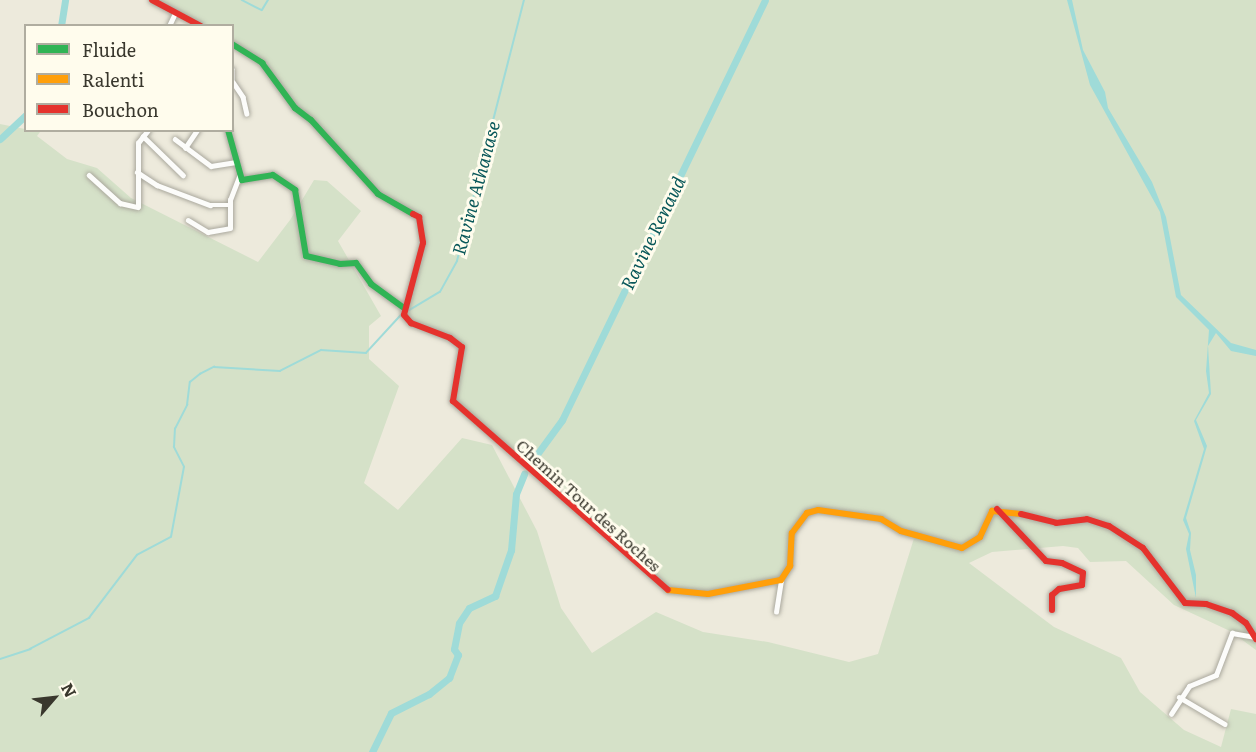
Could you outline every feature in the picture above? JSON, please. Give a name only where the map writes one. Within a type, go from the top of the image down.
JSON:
[{"type":"street","points":[[152,0],[197,24]]},
{"type":"street","points":[[170,24],[175,13]]},
{"type":"street","points":[[234,45],[262,63],[295,108],[311,120],[378,194],[420,217],[423,243],[404,308],[371,284],[356,263],[340,264],[306,256],[296,193],[280,177],[273,175],[246,181],[239,177]]},
{"type":"street","points":[[234,84],[247,114]]},
{"type":"street","points":[[89,175],[120,203],[138,207],[138,143],[146,132]]},
{"type":"street","points":[[185,148],[196,132]]},
{"type":"street","points":[[188,220],[201,230],[228,230],[233,223],[229,205],[239,177],[228,132]]},
{"type":"street","points":[[143,136],[183,174]]},
{"type":"street","points":[[175,139],[211,166],[236,162]]},
{"type":"street","points":[[137,172],[157,185],[210,205],[229,205]]},
{"type":"street","name":"Chemin Tour des Roches","points":[[404,308],[411,323],[450,338],[462,347],[453,401],[651,581],[677,592],[708,594],[781,580]]},
{"type":"street","points":[[997,508],[1046,561],[1083,573],[1082,585],[1059,589],[1052,595],[1052,610]]},
{"type":"street","points":[[776,612],[781,580],[790,566],[792,533],[807,513],[831,509],[881,519],[901,531],[956,548],[980,537],[992,511],[997,508],[1056,523],[1099,521],[1143,548],[1185,603],[1225,609],[1242,619],[1255,638]]},
{"type":"street","points":[[1171,714],[1180,696],[1189,686],[1216,675],[1232,633],[1255,638]]},
{"type":"street","points":[[1180,696],[1225,724]]},
{"type":"green space","points":[[152,0],[1256,0],[1256,650],[1230,631],[1174,605],[1126,561],[1090,562],[1078,548],[1063,546],[992,552],[969,563],[1054,627],[1121,658],[1140,692],[1184,730],[1221,747],[1231,709],[1256,714],[1256,752],[0,752],[0,124],[24,129],[24,132],[40,132],[37,136],[67,159],[97,168],[131,198],[258,262],[290,220],[314,180],[327,181],[361,211],[338,241],[381,316],[369,326],[369,359],[399,386],[364,483],[398,510],[462,438],[492,445],[537,531],[561,608],[592,653],[656,612],[703,632],[768,642],[849,662],[878,654],[915,535],[892,524],[831,509],[807,513],[792,533],[790,566],[781,580],[719,593],[664,589],[457,404],[452,395],[464,350],[456,341],[418,327],[404,315],[423,243],[419,217],[385,200],[295,108],[266,68],[234,45],[234,24],[199,24]]},
{"type":"water","points":[[1067,0],[1072,0],[1083,50],[1105,92],[1108,108],[1152,182],[1166,217],[1181,295],[1231,343],[1256,350],[1256,356],[1231,351],[1216,333],[1208,346],[1211,394],[1196,420],[1207,446],[1186,518],[1191,533],[1190,550],[1196,575],[1196,598],[1186,549],[1189,534],[1183,520],[1204,449],[1194,421],[1209,393],[1206,371],[1209,330],[1176,297],[1160,212],[1090,85]]},
{"type":"waterway","points":[[61,24],[65,0]]},
{"type":"waterway","points":[[242,0],[262,10],[268,0]]},
{"type":"waterway","name":"Ravine Athanase","points":[[408,311],[440,292],[457,261],[524,0]]},
{"type":"waterway","name":"Ravine Renaud","points":[[532,461],[562,420],[765,0]]},
{"type":"waterway","points":[[0,139],[24,117]]},
{"type":"waterway","name":"Ravine Athanase","points":[[0,659],[30,649],[89,618],[137,555],[171,537],[184,467],[174,447],[175,429],[187,405],[190,382],[214,367],[280,371],[321,350],[366,353],[401,315]]},
{"type":"waterway","name":"Ravine Renaud","points":[[372,752],[391,713],[429,694],[449,678],[458,655],[454,649],[459,623],[469,608],[495,596],[511,550],[516,494],[524,474]]},
{"type":"traffic: fast","points":[[234,45],[262,63],[295,108],[311,120],[378,194],[413,214]]},
{"type":"traffic: fast","points":[[229,132],[242,180],[273,175],[295,190],[306,256],[340,264],[356,263],[371,284],[404,308]]},
{"type":"traffic: slow","points":[[668,590],[708,594],[781,580],[790,566],[792,533],[807,513],[818,510],[881,519],[901,531],[962,548],[980,537],[992,511],[1021,514]]},
{"type":"traffic: jam","points":[[152,0],[197,24]]},
{"type":"traffic: jam","points":[[413,214],[419,217],[423,243],[404,315],[411,323],[450,338],[462,347],[453,401],[668,590]]},
{"type":"traffic: jam","points":[[997,509],[1046,561],[1062,563],[1083,573],[1082,585],[1059,589],[1052,595],[1052,610]]},
{"type":"traffic: jam","points":[[1021,514],[1056,523],[1087,519],[1109,526],[1143,548],[1185,603],[1206,604],[1232,613],[1246,623],[1256,639]]}]
